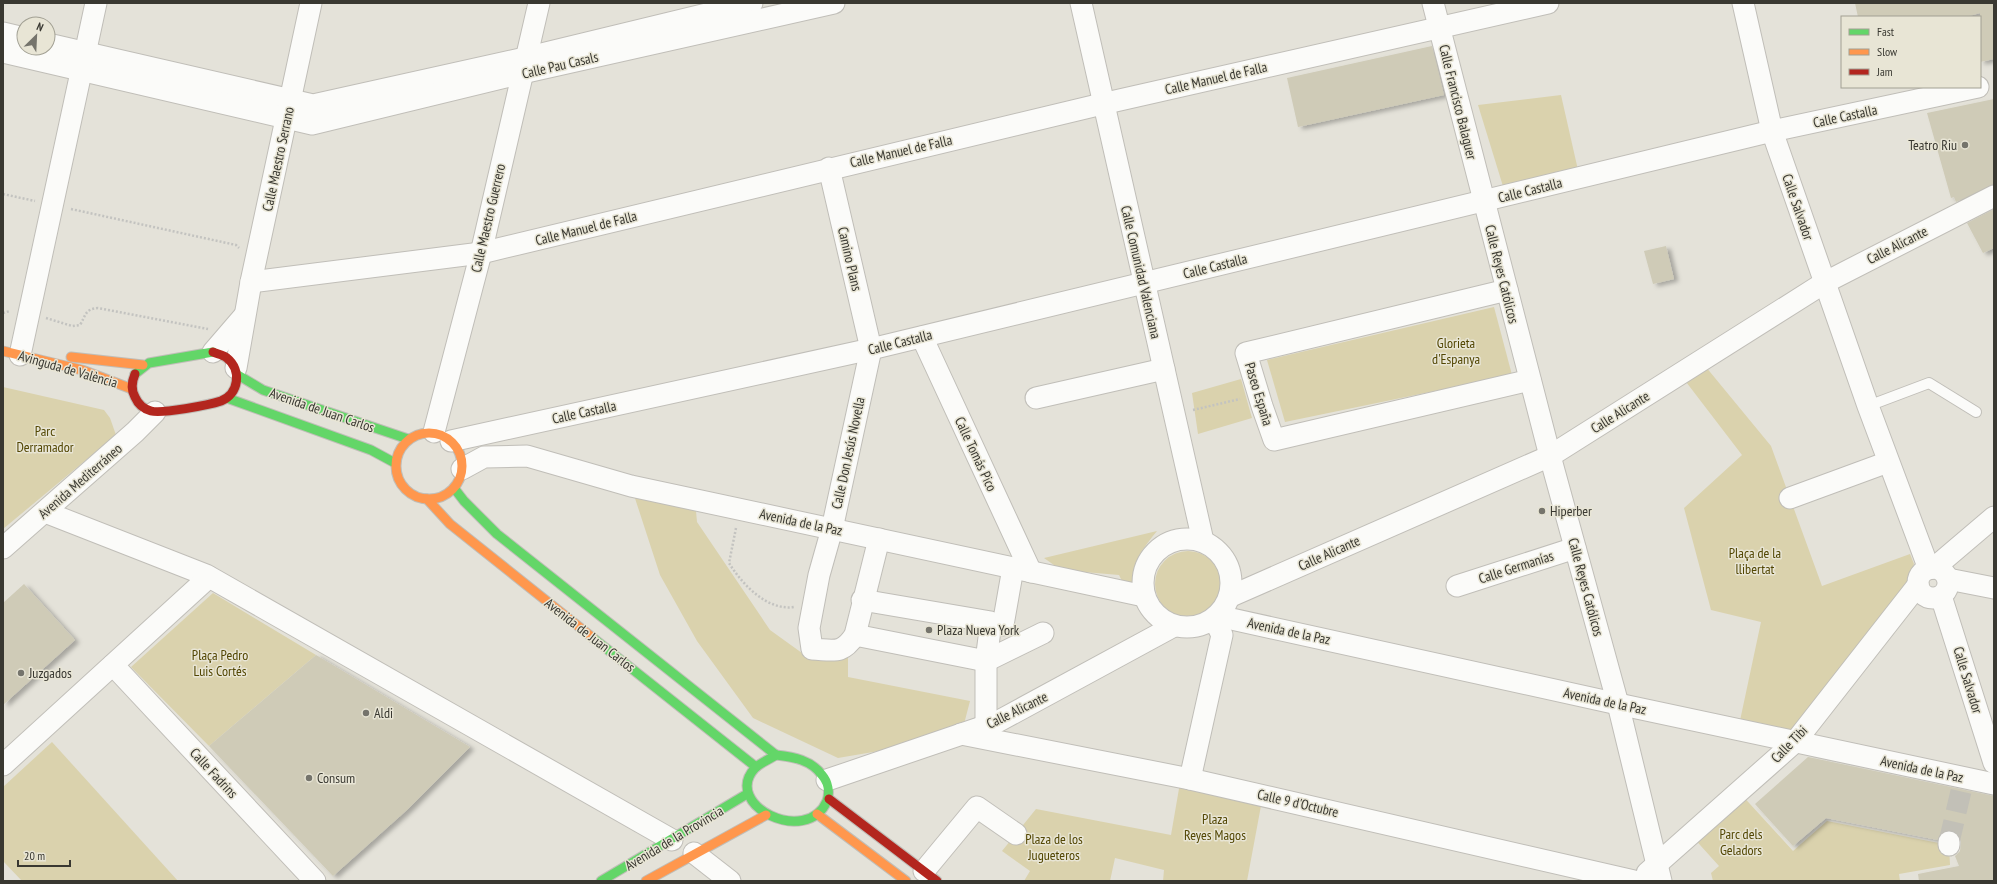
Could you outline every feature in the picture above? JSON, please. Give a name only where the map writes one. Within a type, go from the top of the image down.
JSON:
[{"type":"main road","points":[[12,353],[84,358],[143,365],[213,352]]},
{"type":"main road","name":"Avenida de Juan Carlos","points":[[213,352],[227,358],[237,372],[263,390],[408,440]]},
{"type":"main road","name":"Avinguda de València","points":[[12,353],[82,370],[132,388]]},
{"type":"main road","points":[[143,365],[135,373],[132,388],[136,401],[155,412],[227,398],[234,388],[237,372]]},
{"type":"main road","name":"Avenida de Juan Carlos","points":[[227,398],[370,450],[395,463]]},
{"type":"main road","points":[[416,435],[443,437],[460,454],[458,479],[446,495],[437,499],[426,500],[416,498],[402,487],[398,480],[395,463],[401,446],[416,435]]},
{"type":"main road","name":"Avenida de Juan Carlos","points":[[458,479],[464,501],[497,534],[776,755]]},
{"type":"main road","name":"Avenida de Juan Carlos","points":[[426,500],[450,524],[756,767]]},
{"type":"main road","points":[[828,789],[817,814],[808,819],[795,821],[766,815],[754,806],[747,794],[748,781],[756,767],[763,761],[776,755],[802,760],[817,768],[828,789],[931,876]]},
{"type":"main road","name":"Avenida de la Provincia","points":[[601,881],[747,794]]},
{"type":"main road","points":[[817,814],[906,881]]},
{"type":"main road","name":"Avenida de la Provincia","points":[[646,881],[694,853],[766,815]]},
{"type":"street","points":[[12,353],[52,205],[82,61],[96,3]]},
{"type":"street","name":"Calle Maestro Serrano","points":[[237,372],[244,316],[311,3]]},
{"type":"street","name":"Calle Maestro Guerrero","points":[[443,437],[481,253],[539,3]]},
{"type":"street","name":"Calle Pau Casals","points":[[524,66],[752,3]]},
{"type":"street","name":"Calle Pau Casals","points":[[82,61],[289,109],[524,66],[834,3]]},
{"type":"street","name":"Calle Comunidad Valenciana","points":[[1081,3],[1102,104],[1203,541]]},
{"type":"street","name":"Calle Francisco Balaguer","points":[[1433,3],[1484,201]]},
{"type":"street","name":"Calle Manuel de Falla","points":[[251,282],[481,253],[829,168],[1102,104],[1548,3]]},
{"type":"street","name":"Calle Salvador","points":[[1743,3],[1772,131],[1888,462],[1934,579],[1994,763]]},
{"type":"street","points":[[3,33],[16,36]]},
{"type":"street","points":[[56,48],[82,61]]},
{"type":"street","points":[[3,52],[82,61]]},
{"type":"street","name":"Calle Castalla","points":[[1981,87],[1994,84]]},
{"type":"street","name":"Calle Castalla","points":[[443,437],[871,349],[1772,131],[1974,88]]},
{"type":"street","name":"Camino Plans","points":[[829,168],[871,349]]},
{"type":"street","name":"Calle Alicante","points":[[1229,597],[1550,456],[1824,283],[1994,196]]},
{"type":"street","name":"Calle Reyes Católicos","points":[[1484,201],[1550,456],[1618,704],[1659,873]]},
{"type":"street","name":"Paseo España","points":[[1506,290],[1246,353],[1274,440],[1530,380]]},
{"type":"street","name":"Calle Maestro Serrano","points":[[213,352],[244,316]]},
{"type":"street","name":"Calle Tomás Pico","points":[[922,337],[1022,570]]},
{"type":"street","name":"Calle Don Jesús Novella","points":[[856,635],[848,646],[838,650],[812,649],[809,628],[819,575],[832,529],[871,349]]},
{"type":"street","points":[[1036,398],[1164,369]]},
{"type":"street","name":"Avenida Mediterráneo","points":[[3,548],[155,412]]},
{"type":"street","name":"Avenida de la Paz","points":[[458,479],[484,457],[527,456],[631,486],[1144,596]]},
{"type":"street","points":[[1790,498],[1888,462]]},
{"type":"street","points":[[45,512],[208,577],[672,840]]},
{"type":"street","name":"Calle Tibi","points":[[1637,881],[1659,873],[1795,742],[1934,579],[1994,517]]},
{"type":"street","points":[[1182,538],[1203,541],[1216,549],[1226,561],[1232,576],[1229,597],[1225,607],[1216,617],[1205,624],[1190,628],[1174,626],[1163,620],[1151,610],[1144,596],[1142,581],[1146,564],[1156,551],[1167,543],[1182,538]]},
{"type":"street","points":[[878,539],[862,600],[856,635],[986,661],[1043,633]]},
{"type":"street","name":"Calle Germanías","points":[[1458,586],[1575,548]]},
{"type":"street","points":[[1003,625],[1022,570]]},
{"type":"street","points":[[3,765],[208,577]]},
{"type":"street","points":[[1934,579],[1994,588]]},
{"type":"street","points":[[862,600],[990,622],[986,661],[986,726]]},
{"type":"street","points":[[1190,779],[1222,635],[1216,617]]},
{"type":"street","name":"Avenida de la Paz","points":[[1216,617],[1795,742],[1963,782],[1994,784]]},
{"type":"street","name":"Calle Alicante","points":[[828,789],[961,734],[997,722],[1174,626]]},
{"type":"street","name":"Calle Fadrins","points":[[113,665],[315,881]]},
{"type":"street","name":"Calle 9 d'Octubre","points":[[961,734],[1190,779],[1634,881]]},
{"type":"street","points":[[931,876],[977,807],[1016,834]]},
{"type":"street","points":[[694,853],[730,881]]},
{"type":"lane","points":[[1868,406],[1929,383],[1976,412]]},
{"type":"path","points":[[3,194],[236,245],[243,251]]},
{"type":"path","points":[[80,325],[85,312],[98,308],[213,329]]},
{"type":"path","points":[[1174,415],[1258,394]]},
{"type":"path","points":[[737,523],[729,563],[740,580],[767,601],[784,608],[796,607]]},
{"type":"green space","points":[[1561,95],[1578,170],[1506,196],[1478,105]]},
{"type":"green space","name":"Glorieta d'Espanya","points":[[1494,307],[1512,375],[1285,422],[1267,360]]},
{"type":"green space","name":"Plaça de la llibertat","points":[[1701,361],[1771,446],[1822,586],[1910,554],[1914,564],[1904,589],[1795,742],[1738,730],[1761,622],[1711,610],[1684,508],[1742,455],[1680,374]]},
{"type":"green space","points":[[1241,379],[1252,418],[1198,434],[1192,393]]},
{"type":"green space","name":"Parc Derramador","points":[[3,387],[104,410],[110,418],[116,435],[3,529]]},
{"type":"green space","points":[[631,486],[695,500],[697,522],[770,630],[802,653],[812,649],[848,646],[848,677],[970,701],[964,724],[879,751],[838,758],[753,718],[697,641],[660,575]]},
{"type":"green space","points":[[1157,531],[1139,556],[1134,570],[1133,585],[1124,585],[1119,575],[1061,570],[1044,558]]},
{"type":"green space","points":[[1188,551],[1201,554],[1211,561],[1218,571],[1221,584],[1218,597],[1211,607],[1201,614],[1188,617],[1175,614],[1165,607],[1158,597],[1155,584],[1158,571],[1165,561],[1175,554]]},
{"type":"green space","name":"Plaça Pedro Luis Cortés","points":[[213,593],[316,655],[209,746],[131,667]]},
{"type":"green space","points":[[52,742],[178,881],[22,881],[3,861],[3,787]]},
{"type":"green space","points":[[1181,777],[1263,795],[1247,881],[1163,881],[1164,870],[1115,858],[1110,881],[1024,881],[1030,871],[1002,851],[1036,809],[1171,835]]},
{"type":"green space","name":"Parc dels Geladors","points":[[1739,792],[1793,851],[1827,821],[1949,845],[1950,865],[1899,874],[1900,881],[1713,881],[1711,873],[1719,866],[1691,835]]},
{"type":"building","points":[[1855,3],[1994,3],[1994,59],[1981,62],[1980,13],[1969,16],[1858,16]]},
{"type":"building","points":[[1432,46],[1444,95],[1298,127],[1287,78]]},
{"type":"building","name":"Teatro Riu","points":[[1994,99],[1994,184],[1956,202],[1954,197],[1951,198],[1927,113]]},
{"type":"building","points":[[1994,209],[1994,248],[1983,253],[1967,223]]},
{"type":"building","points":[[1666,246],[1674,279],[1653,284],[1644,251]]},
{"type":"building","name":"Juzgados","points":[[24,584],[75,640],[3,705],[3,603]]},
{"type":"building","name":"Consum","points":[[316,655],[470,747],[408,809],[333,876],[209,746]]},
{"type":"building","points":[[1808,757],[1994,796],[1994,881],[1919,881],[1918,874],[1959,866],[1955,856],[1960,851],[1961,842],[1955,831],[1949,830],[1943,832],[1938,840],[1826,818],[1793,846],[1755,804]]},
{"type":"tunnel","points":[[1949,842],[1962,787]]},
{"type":"traffic: fast","points":[[135,374],[149,363],[213,352]]},
{"type":"traffic: fast","points":[[238,375],[263,390],[408,439]]},
{"type":"traffic: fast","points":[[227,398],[371,450],[395,463]]},
{"type":"traffic: fast","points":[[454,488],[464,501],[497,534],[776,755]]},
{"type":"traffic: fast","points":[[593,638],[756,767]]},
{"type":"traffic: fast","points":[[776,755],[802,760],[818,770],[824,778],[828,787],[828,798],[817,814],[803,820],[786,821],[771,816],[758,807],[749,795],[748,782],[755,768],[776,755]]},
{"type":"traffic: fast","points":[[601,881],[747,794]]},
{"type":"traffic: slow","points":[[3,351],[82,370],[132,389]]},
{"type":"traffic: slow","points":[[71,357],[143,365]]},
{"type":"traffic: slow","points":[[422,433],[436,433],[448,438],[457,447],[462,459],[462,466],[460,479],[453,490],[436,499],[422,499],[410,494],[401,485],[396,473],[396,459],[401,447],[410,438],[422,433]]},
{"type":"traffic: slow","points":[[427,499],[450,524],[593,638]]},
{"type":"traffic: slow","points":[[817,814],[906,881]]},
{"type":"traffic: slow","points":[[646,881],[766,815]]},
{"type":"traffic: jam","points":[[135,374],[132,386],[136,400],[148,410],[157,412],[215,403],[227,398],[232,393],[235,387],[236,375],[232,363],[224,356],[213,352]]},
{"type":"traffic: jam","points":[[829,799],[937,881]]},
{"type":"place","name":"Teatro Riu","points":[[1965,145]]},
{"type":"place","name":"Hiperber","points":[[1542,511]]},
{"type":"place","name":"Plaza Nueva York","points":[[929,630]]},
{"type":"place","name":"Juzgados","points":[[21,673]]},
{"type":"place","name":"Aldi","points":[[366,713]]},
{"type":"place","name":"Consum","points":[[309,778]]},
{"type":"park label","name":"Plaza Reyes Magos","points":[[1215,828]]},
{"type":"park label","name":"Plaza de los Jugueteros","points":[[1054,848]]}]
